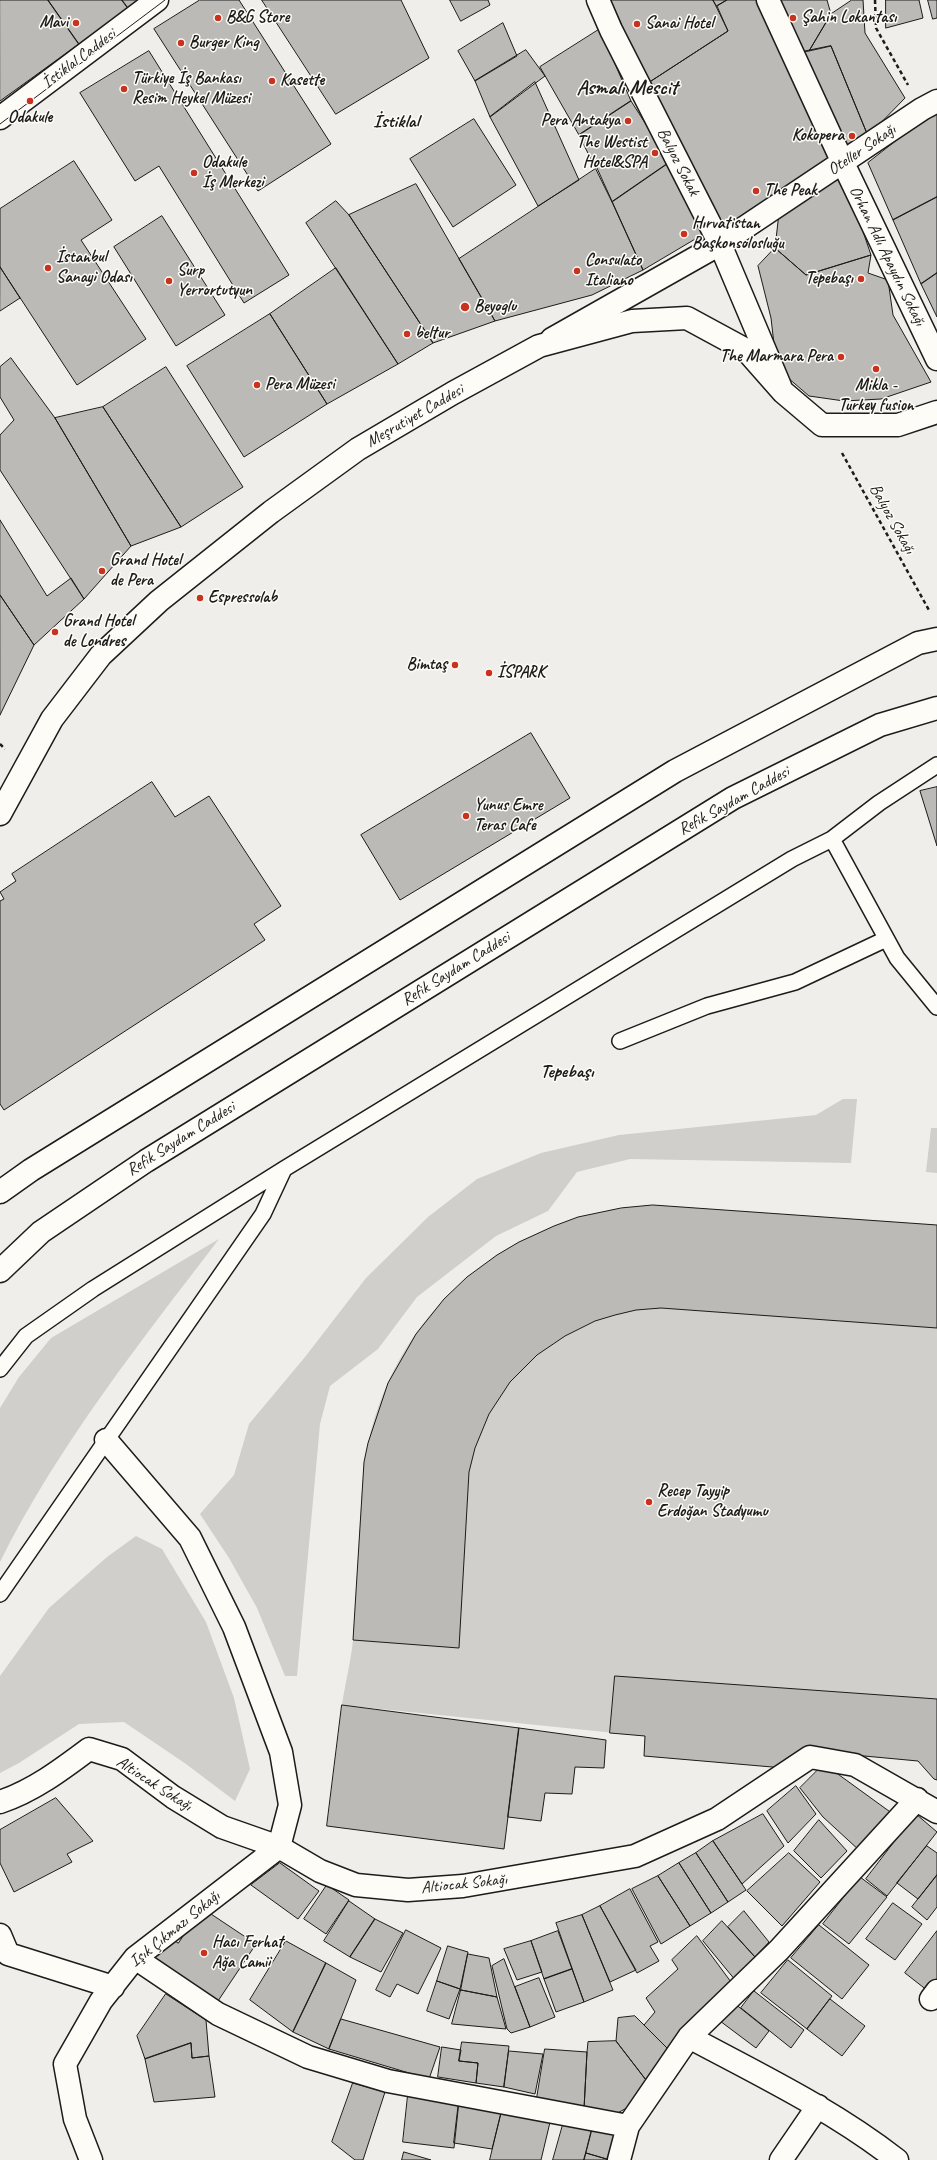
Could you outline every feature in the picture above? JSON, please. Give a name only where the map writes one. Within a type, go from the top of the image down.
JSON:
[{"type":"street","name":"İstiklal Caddesi","points":[[0,118],[157,0]]},
{"type":"street","name":"Balyoz Sokak","points":[[598,0],[611,30],[720,244],[782,392]]},
{"type":"street","name":"Orhan Adlı Apaydın Sokağı","points":[[768,0],[843,164],[937,359]]},
{"type":"street","name":"Oteller Sokağı","points":[[539,346],[720,244],[930,105]]},
{"type":"street","name":"Meşrutiyet Caddesi","points":[[0,814],[52,719],[101,655],[159,600],[271,512],[358,449],[453,393],[539,346],[632,321],[687,318],[746,350],[782,392],[822,425],[826,425]]},
{"type":"street","points":[[826,425],[898,425],[937,412]]},
{"type":"street","points":[[0,1192],[38,1165],[675,771],[918,643],[935,629]]},
{"type":"street","name":"Refik Saydam Caddesi","points":[[0,1271],[41,1232],[146,1161],[734,798],[880,725],[937,708]]},
{"type":"street","points":[[106,1440],[190,1538],[234,1627],[281,1752],[290,1805],[279,1847]]},
{"type":"street","name":"Altiocak Sokağı","points":[[0,1802],[22,1794],[63,1768],[89,1749],[122,1759],[172,1798],[222,1827],[279,1847],[320,1871],[356,1885],[408,1890],[463,1886],[635,1856],[717,1819],[810,1757],[855,1765],[917,1799],[937,1812]]},
{"type":"street","points":[[619,2160],[628,2126],[689,2038],[779,1950],[917,1799]]},
{"type":"street","name":"Işık Çıkmazı Sokağı","points":[[91,2160],[76,2118],[65,2064],[101,2001],[135,1958],[279,1847]]},
{"type":"street","points":[[0,1935],[8,1954],[112,1987]]},
{"type":"street","points":[[135,1958],[218,2014],[308,2056],[388,2081],[628,2126]]},
{"type":"street","points":[[689,2038],[818,2106],[848,2124],[897,2160]]},
{"type":"street","points":[[781,2160],[818,2106]]},
{"type":"lane","points":[[0,1369],[26,1336],[93,1289],[284,1169],[792,859],[832,839],[879,803],[937,765]]},
{"type":"lane","points":[[832,839],[897,958],[937,1007]]},
{"type":"lane","points":[[620,1041],[707,1006],[795,982],[886,939]]},
{"type":"lane","points":[[0,1594],[263,1214],[284,1169]]},
{"type":"path","points":[[875,0],[876,28],[930,105]]},
{"type":"path","name":"Balyoz Sokağı","points":[[826,425],[935,629]]},
{"type":"shaded area","points":[[843,1099],[857,1099],[851,1163],[630,1159],[577,1172],[548,1211],[496,1236],[417,1297],[378,1349],[330,1386],[320,1424],[297,1676],[285,1676],[257,1608],[229,1558],[200,1514],[234,1475],[249,1424],[305,1357],[366,1278],[428,1217],[477,1179],[541,1153],[619,1135],[816,1115]]},
{"type":"shaded area","points":[[931,1128],[937,1128],[937,1173],[926,1172]]},
{"type":"shaded area","name":"Recep Tayyip Erdoğan Stadyumu","points":[[653,1205],[937,1225],[937,1780],[934,1779],[918,1761],[800,1750],[784,1768],[644,1756],[644,1736],[342,1705],[353,1640],[362,1495],[368,1444],[383,1394],[406,1349],[434,1310],[469,1276],[509,1248],[554,1227],[602,1212]]},
{"type":"shaded area","points":[[219,1239],[130,1356],[74,1436],[47,1477],[0,1562],[0,1408],[19,1377],[51,1338]]},
{"type":"shaded area","points":[[136,1536],[162,1549],[206,1622],[234,1698],[250,1769],[235,1801],[186,1764],[124,1722],[79,1724],[19,1763],[0,1773],[0,1676],[49,1608],[107,1557]]},
{"type":"building","points":[[0,0],[48,0],[79,44],[0,101]]},
{"type":"building","points":[[48,0],[122,0],[128,8],[79,44]]},
{"type":"building","points":[[122,0],[139,0],[128,8]]},
{"type":"building","points":[[200,0],[239,0],[331,144],[258,191],[154,29]]},
{"type":"building","points":[[262,0],[401,0],[429,58],[336,114]]},
{"type":"building","points":[[450,0],[488,0],[490,5],[461,21]]},
{"type":"building","points":[[611,0],[713,0],[728,31],[648,83]]},
{"type":"building","points":[[713,0],[727,0],[717,6]]},
{"type":"building","points":[[727,0],[761,0],[829,161],[724,231],[648,83],[728,31],[717,6]]},
{"type":"building","points":[[773,0],[827,0],[831,14],[809,51],[797,53]]},
{"type":"building","points":[[852,0],[863,0],[865,33],[905,98],[868,136],[831,46],[809,51],[831,14]]},
{"type":"building","points":[[886,0],[919,0],[923,18],[886,28]]},
{"type":"building","points":[[928,0],[937,0],[937,18],[933,19]]},
{"type":"building","points":[[503,23],[517,56],[475,81],[458,51]]},
{"type":"building","points":[[600,29],[631,101],[579,135],[540,67]]},
{"type":"building","points":[[831,46],[868,136],[849,153],[797,53]]},
{"type":"building","points":[[526,50],[545,76],[490,117],[475,81]]},
{"type":"building","name":"Odakule İş Merkezi","points":[[149,51],[289,275],[244,303],[159,166],[135,181],[80,93]]},
{"type":"building","points":[[535,82],[579,180],[538,206],[490,117]]},
{"type":"building","points":[[631,101],[670,162],[612,202],[579,135]]},
{"type":"building","points":[[937,109],[937,197],[893,220],[868,163]]},
{"type":"building","points":[[474,119],[516,185],[453,227],[410,159]]},
{"type":"building","points":[[74,161],[112,220],[81,240],[146,339],[77,385],[0,267],[0,209]]},
{"type":"building","points":[[670,162],[702,235],[643,270],[612,202]]},
{"type":"building","points":[[597,168],[643,270],[592,295],[495,321],[459,259]]},
{"type":"building","points":[[835,177],[850,193],[871,255],[806,275],[775,248],[779,213]]},
{"type":"building","points":[[416,184],[495,321],[433,343],[349,215]]},
{"type":"building","points":[[937,197],[937,273],[921,284],[893,220]]},
{"type":"building","points":[[336,201],[349,215],[433,343],[398,364],[306,223]]},
{"type":"building","name":"Surp Yerrortutyun","points":[[162,216],[225,315],[176,346],[114,247]]},
{"type":"building","points":[[775,248],[806,275],[871,255],[868,273],[888,280],[893,315],[931,382],[881,399],[844,401],[809,396],[787,377],[776,362],[771,318],[758,266]]},
{"type":"building","points":[[0,267],[20,298],[0,311]]},
{"type":"building","points":[[336,268],[398,364],[327,404],[270,314]]},
{"type":"building","points":[[937,273],[937,317],[921,284]]},
{"type":"building","name":"Pera Müzesi","points":[[270,314],[327,404],[244,457],[187,366]]},
{"type":"building","points":[[11,358],[55,418],[131,546],[84,599],[0,470],[0,435],[14,420],[0,397],[0,367]]},
{"type":"building","points":[[166,367],[243,487],[181,527],[103,407]]},
{"type":"building","points":[[103,407],[181,527],[131,546],[55,418]]},
{"type":"building","points":[[0,520],[47,596],[71,578],[84,599],[34,645],[0,595]]},
{"type":"building","points":[[0,595],[34,645],[0,715]]},
{"type":"building","name":"Yunus Emre Teras Cafe","points":[[531,733],[570,798],[400,900],[361,835]]},
{"type":"building","points":[[152,782],[175,817],[209,796],[281,906],[254,924],[265,940],[4,1110],[0,1104],[0,901],[4,899],[0,892],[16,881],[12,874]]},
{"type":"building","points":[[937,787],[937,846],[920,791]]},
{"type":"building","points":[[653,1205],[937,1225],[937,1328],[661,1308],[636,1310],[615,1315],[595,1321],[565,1336],[537,1355],[510,1382],[489,1414],[475,1448],[469,1472],[459,1648],[353,1640],[364,1462],[368,1443],[388,1383],[416,1334],[444,1299],[467,1277],[497,1255],[519,1242],[578,1217],[621,1208]]},
{"type":"building","points":[[615,1676],[937,1699],[937,1780],[934,1779],[918,1761],[800,1750],[784,1768],[644,1756],[645,1736],[610,1733]]},
{"type":"building","points":[[342,1705],[519,1728],[504,1849],[327,1826]]},
{"type":"building","points":[[519,1728],[606,1740],[604,1768],[575,1767],[572,1794],[545,1793],[541,1821],[508,1817]]},
{"type":"building","points":[[824,1764],[893,1814],[860,1851],[823,1817],[800,1788]]},
{"type":"building","points":[[796,1786],[816,1814],[788,1843],[767,1811]]},
{"type":"building","points":[[56,1798],[93,1841],[67,1854],[72,1862],[14,1892],[0,1863],[0,1830]]},
{"type":"building","points":[[763,1814],[784,1846],[742,1884],[713,1841]]},
{"type":"building","points":[[916,1814],[937,1832],[887,1896],[866,1879]]},
{"type":"building","points":[[819,1820],[847,1851],[821,1878],[794,1851]]},
{"type":"building","points":[[713,1841],[746,1890],[728,1902],[696,1853]]},
{"type":"building","points":[[927,1846],[937,1853],[937,1875],[918,1899],[897,1883]]},
{"type":"building","points":[[696,1853],[728,1902],[711,1913],[679,1863]]},
{"type":"building","points":[[789,1853],[820,1882],[782,1926],[747,1891]]},
{"type":"building","points":[[280,1863],[319,1891],[298,1919],[251,1885]]},
{"type":"building","points":[[679,1863],[711,1913],[690,1926],[658,1876]]},
{"type":"building","points":[[937,1875],[937,1907],[927,1920],[912,1907]]},
{"type":"building","points":[[658,1876],[690,1926],[661,1944],[632,1889]]},
{"type":"building","points":[[860,1877],[887,1897],[849,1944],[823,1924]]},
{"type":"building","points":[[327,1885],[349,1900],[326,1934],[304,1919]]},
{"type":"building","points":[[630,1889],[658,1942],[650,1946],[659,1961],[637,1973],[600,1906]]},
{"type":"building","points":[[349,1901],[375,1919],[350,1957],[324,1941]]},
{"type":"building","points":[[893,1903],[922,1924],[895,1960],[866,1939]]},
{"type":"building","points":[[600,1906],[636,1970],[610,1982],[582,1915]]},
{"type":"building","name":"Hacı Ferhat Ağa Camii","points":[[202,1908],[256,1944],[216,2004],[152,1962],[169,1937],[178,1943]]},
{"type":"building","points":[[744,1911],[769,1942],[755,1957],[728,1927]]},
{"type":"building","points":[[582,1915],[613,1990],[584,2002],[556,1923]]},
{"type":"building","points":[[375,1919],[403,1933],[381,1972],[350,1957]]},
{"type":"building","points":[[722,1921],[755,1957],[736,1981],[703,1941]]},
{"type":"building","points":[[819,1925],[869,1965],[842,1999],[791,1958]]},
{"type":"building","points":[[406,1930],[441,1948],[418,1994],[397,1984],[390,1997],[376,1990]]},
{"type":"building","points":[[558,1931],[572,1969],[544,1979],[531,1941]]},
{"type":"building","points":[[937,1931],[937,1979],[928,1991],[905,1973]]},
{"type":"building","points":[[697,1936],[731,1982],[669,2050],[644,2025],[655,2012],[646,1998],[678,1969],[672,1960]]},
{"type":"building","points":[[286,1941],[326,1963],[293,2032],[250,2000]]},
{"type":"building","points":[[531,1941],[542,1972],[517,1980],[504,1949]]},
{"type":"building","points":[[448,1946],[468,1952],[460,1989],[437,1981]]},
{"type":"building","points":[[468,1954],[489,1958],[497,1997],[461,1990]]},
{"type":"building","points":[[504,1959],[530,2027],[511,2033],[507,2029],[492,1966]]},
{"type":"building","points":[[788,1960],[832,1996],[807,2029],[761,1993]]},
{"type":"building","points":[[326,1963],[356,1980],[329,2049],[293,2032]]},
{"type":"building","points":[[572,1969],[584,2002],[556,2012],[544,1979]]},
{"type":"building","points":[[539,1978],[555,2017],[530,2027],[515,1987]]},
{"type":"building","points":[[437,1981],[460,1989],[449,2019],[427,2011]]},
{"type":"building","points":[[461,1990],[497,1997],[506,2029],[452,2024]]},
{"type":"building","points":[[754,1991],[804,2030],[791,2048],[741,2008]]},
{"type":"building","points":[[166,1994],[206,2020],[209,2056],[192,2058],[191,2043],[145,2059],[137,2036]]},
{"type":"building","points":[[830,1999],[865,2026],[842,2056],[807,2029]]},
{"type":"building","points":[[734,2003],[769,2031],[756,2048],[720,2021]]},
{"type":"building","points":[[635,2016],[669,2050],[646,2080],[616,2041],[618,2018]]},
{"type":"building","points":[[341,2019],[440,2047],[429,2079],[329,2049]]},
{"type":"building","points":[[616,2041],[646,2080],[634,2104],[612,2116],[584,2109],[588,2042]]},
{"type":"building","points":[[462,2042],[509,2046],[504,2087],[476,2083],[478,2063],[459,2061]]},
{"type":"building","points":[[191,2043],[192,2058],[209,2056],[215,2097],[154,2102],[145,2059]]},
{"type":"building","points":[[442,2047],[461,2050],[459,2061],[478,2063],[476,2083],[438,2077]]},
{"type":"building","points":[[545,2049],[587,2052],[584,2109],[537,2098]]},
{"type":"building","points":[[509,2051],[543,2054],[535,2094],[504,2087]]},
{"type":"building","points":[[353,2083],[385,2092],[363,2160],[355,2160],[332,2142]]},
{"type":"building","points":[[408,2095],[459,2101],[454,2148],[403,2142]]},
{"type":"building","points":[[459,2101],[502,2109],[492,2149],[454,2143]]},
{"type":"building","points":[[503,2106],[551,2118],[541,2160],[490,2160]]},
{"type":"building","points":[[564,2121],[592,2129],[584,2160],[553,2160]]},
{"type":"building","points":[[592,2129],[619,2136],[610,2160],[586,2153]]},
{"type":"building","points":[[404,2152],[431,2160],[402,2160]]},
{"type":"building","points":[[586,2153],[610,2160],[584,2160]]},
{"type":"tram line","points":[[0,124],[165,0]]},
{"type":"place","name":"B&G Store","points":[[218,18]]},
{"type":"place","name":"Şahin Lokantası","points":[[793,18]]},
{"type":"place","name":"Mavi","points":[[76,23]]},
{"type":"place","name":"Sanai Hotel","points":[[637,24]]},
{"type":"place","name":"Burger King","points":[[181,43]]},
{"type":"place","name":"Kasette","points":[[272,81]]},
{"type":"place","name":"Türkiye İş Bankası Resim Heykel Müzesi","points":[[124,89]]},
{"type":"place","name":"Odakule","points":[[30,101]]},
{"type":"place","name":"Pera Antakya","points":[[628,121]]},
{"type":"place","name":"Kokopera","points":[[852,136]]},
{"type":"place","name":"The Westist Hotel&SPA","points":[[655,153]]},
{"type":"place","name":"Odakule İş Merkezi","points":[[194,173]]},
{"type":"place","name":"The Peak","points":[[756,191]]},
{"type":"place","name":"Hırvatistan Başkonsolosluğu","points":[[684,234]]},
{"type":"place","name":"İstanbul Sanayi Odası","points":[[48,268]]},
{"type":"place","name":"Consulato Italiano","points":[[577,271]]},
{"type":"place","name":"Tepebaşı","points":[[861,279]]},
{"type":"place","name":"Surp Yerrortutyun","points":[[169,281]]},
{"type":"place","name":"Beyoglu","points":[[465,307]]},
{"type":"place","name":"beltur","points":[[407,334]]},
{"type":"place","name":"The Marmara Pera","points":[[841,357]]},
{"type":"place","name":"Mikla - Turkey fusion","points":[[876,369]]},
{"type":"place","name":"Pera Müzesi","points":[[257,385]]},
{"type":"place","name":"Grand Hotel de Pera","points":[[102,571]]},
{"type":"place","name":"Espressolab","points":[[200,598]]},
{"type":"place","name":"Grand Hotel de Londres","points":[[55,632]]},
{"type":"place","name":"Bimtaş","points":[[455,665]]},
{"type":"place","name":"İSPARK","points":[[489,673]]},
{"type":"place","name":"Yunus Emre Teras Cafe","points":[[466,816]]},
{"type":"place","name":"Recep Tayyip Erdoğan Stadyumu","points":[[649,1502]]},
{"type":"place","name":"Hacı Ferhat Ağa Camii","points":[[204,1953]]},
{"type":"district","name":"Asmalı Mescit","points":[[627,88]]},
{"type":"district","name":"İstiklal","points":[[396,122]]},
{"type":"district","name":"Tepebaşı","points":[[567,1072]]}]
